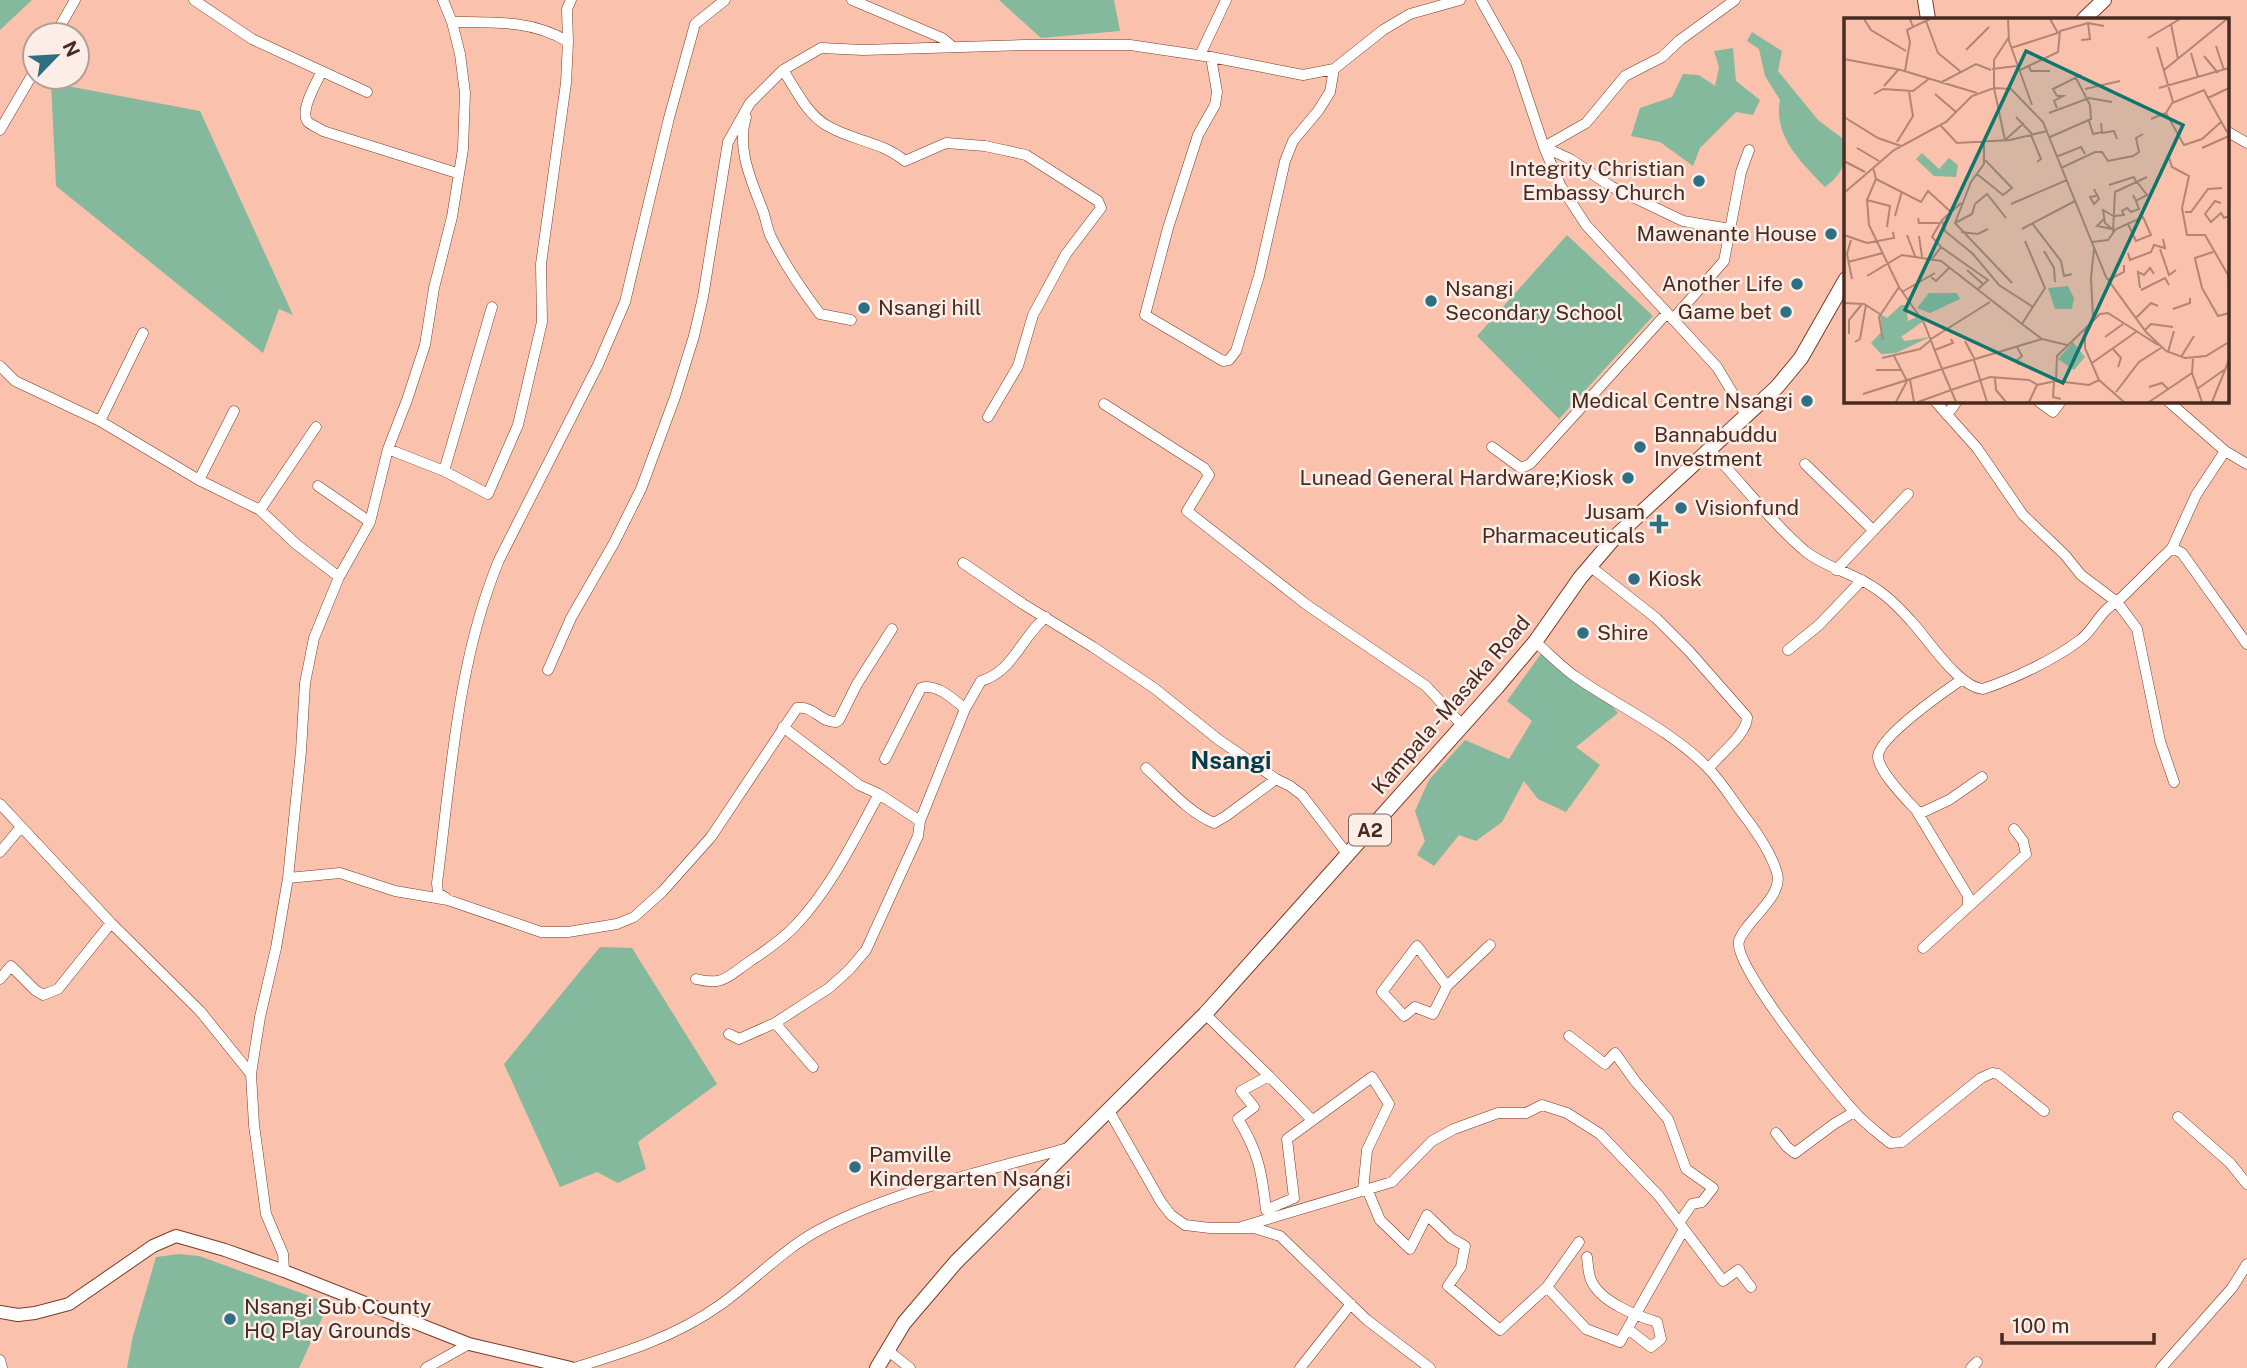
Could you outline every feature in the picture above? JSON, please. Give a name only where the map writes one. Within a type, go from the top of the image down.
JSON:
[{"type":"main road","points":[[1925,0],[1928,18]]},
{"type":"main road","points":[[2090,18],[2104,0]]},
{"type":"main road","name":"Kampala - Masaka Road","points":[[877,1368],[904,1323],[956,1262],[1205,1014],[1535,642],[1623,529],[1777,387],[1801,358],[1844,283]]},
{"type":"street","points":[[63,21],[75,0]]},
{"type":"street","points":[[194,0],[252,39],[367,92]]},
{"type":"street","points":[[284,1271],[283,1254],[266,1214],[254,1125],[251,1074],[288,878],[305,683],[314,638],[339,577],[370,522],[388,450],[425,345],[434,288],[452,217],[463,149],[465,93],[460,54],[443,0]]},
{"type":"street","points":[[388,450],[444,471],[488,495],[518,425],[542,322],[541,264],[566,83],[567,9],[571,0]]},
{"type":"street","points":[[448,900],[438,893],[437,883],[454,746],[466,670],[488,587],[499,560],[598,365],[625,302],[668,118],[695,24],[725,0]]},
{"type":"street","points":[[852,0],[943,38],[953,47]]},
{"type":"street","points":[[1199,55],[1226,0]]},
{"type":"street","points":[[548,670],[571,618],[614,543],[652,463],[694,336],[703,297],[728,142],[750,103],[783,70],[821,48],[863,50],[1130,45],[1303,75],[1334,69],[1396,21],[1436,5],[1461,0]]},
{"type":"street","points":[[1481,0],[1516,63],[1544,147],[1560,185],[1586,225],[1717,367],[1746,415]]},
{"type":"street","points":[[1544,147],[1586,123],[1625,76],[1662,57],[1680,40],[1735,0]]},
{"type":"street","points":[[452,22],[514,23],[568,42]]},
{"type":"street","points":[[1211,57],[1217,92],[1215,105],[1198,135],[1168,228],[1145,315],[1223,360],[1230,360],[1236,351],[1259,276],[1285,161],[1293,141],[1330,92],[1334,69]]},
{"type":"street","points":[[783,70],[807,107],[824,124],[850,136],[891,149],[905,161],[946,143],[985,146],[1026,155],[1098,201],[1101,208],[1066,254],[1034,315],[1018,366],[988,417]]},
{"type":"street","points":[[321,72],[304,115],[307,122],[323,131],[457,173]]},
{"type":"street","points":[[0,130],[23,91]]},
{"type":"street","points":[[750,103],[743,126],[744,149],[750,179],[765,215],[769,234],[803,292],[820,314],[851,320]]},
{"type":"street","points":[[2230,133],[2247,143]]},
{"type":"street","points":[[1544,147],[1570,159],[1612,187],[1683,221],[1730,229]]},
{"type":"street","points":[[1492,447],[1521,468],[1530,464],[1724,261],[1741,172],[1749,150]]},
{"type":"street","points":[[444,471],[492,307]]},
{"type":"street","points":[[100,421],[143,333]]},
{"type":"street","points":[[0,366],[16,381],[100,421],[199,480],[260,510],[296,544],[339,577]]},
{"type":"street","points":[[1936,402],[1977,448],[2023,515],[2065,555],[2081,575],[2117,602],[2137,629],[2160,741],[2174,782]]},
{"type":"street","points":[[1947,415],[1956,402]]},
{"type":"street","points":[[2039,402],[2053,412],[2060,402]]},
{"type":"street","points":[[2169,402],[2225,451],[2247,464]]},
{"type":"street","points":[[1104,404],[1204,468],[1209,475],[1186,511],[1307,605],[1426,686],[1462,725]]},
{"type":"street","points":[[199,480],[234,411]]},
{"type":"street","points":[[260,510],[316,427]]},
{"type":"street","points":[[1710,450],[1805,551],[1824,564],[1862,580],[1882,592],[1910,620],[1961,680],[1974,688],[1983,689],[2048,659],[2081,639],[2110,605],[2117,602],[2172,548],[2196,495],[2225,451]]},
{"type":"street","points":[[1805,464],[1873,530]]},
{"type":"street","points":[[318,486],[370,522]]},
{"type":"street","points":[[1836,570],[1908,494]]},
{"type":"street","points":[[2172,548],[2182,554],[2247,644]]},
{"type":"street","points":[[963,563],[1154,688],[1219,740],[1301,796],[1348,855]]},
{"type":"street","points":[[1591,567],[1656,618],[1747,717],[1747,723],[1738,736],[1709,768]]},
{"type":"street","points":[[1788,650],[1819,625],[1862,580]]},
{"type":"street","points":[[729,1034],[739,1039],[775,1023],[829,988],[866,950],[918,836],[920,821],[965,709],[981,681],[996,676],[1046,617]]},
{"type":"street","points":[[288,878],[340,873],[395,891],[448,900],[541,932],[569,933],[617,924],[634,917],[662,892],[710,837],[750,782],[797,708],[803,706],[829,723],[836,722],[892,629]]},
{"type":"street","points":[[1535,642],[1576,677],[1640,716],[1688,750],[1709,768],[1756,831],[1777,872],[1779,882],[1772,897],[1740,939],[1739,951],[1742,960],[1803,1051],[1854,1112],[1889,1143],[1902,1142],[1981,1078],[1992,1073],[1998,1074],[2044,1111]]},
{"type":"street","points":[[1961,680],[1903,725],[1884,744],[1878,755],[1891,781],[1916,810],[1968,896],[1968,907]]},
{"type":"street","points":[[885,759],[921,688],[927,686],[937,689],[965,709]]},
{"type":"street","points":[[783,727],[859,785],[879,794],[920,821]]},
{"type":"street","points":[[1146,768],[1180,799],[1214,823],[1276,779]]},
{"type":"street","points":[[1916,810],[1925,812],[1982,777]]},
{"type":"street","points":[[696,979],[713,984],[725,979],[795,926],[839,869],[879,794]]},
{"type":"street","points":[[0,804],[111,923],[200,1011],[251,1074]]},
{"type":"street","points":[[0,852],[21,827]]},
{"type":"street","points":[[1923,948],[2026,854],[2023,841],[2014,829]]},
{"type":"street","points":[[0,979],[11,966],[43,995],[58,989],[111,923]]},
{"type":"street","points":[[1447,986],[1417,946],[1382,992],[1404,1016],[1415,1007],[1433,1014],[1447,986],[1490,945]]},
{"type":"street","points":[[1205,1014],[1311,1119]]},
{"type":"street","points":[[775,1023],[813,1067]]},
{"type":"street","points":[[1547,1287],[1586,1329],[1619,1347],[1692,1204],[1702,1202],[1713,1188],[1686,1169],[1668,1119],[1615,1053],[1605,1064],[1569,1036]]},
{"type":"street","points":[[1269,1076],[1241,1091],[1254,1107],[1238,1119],[1252,1142],[1259,1164],[1266,1210],[1294,1198],[1287,1139],[1372,1077],[1389,1104],[1367,1150],[1365,1190],[1380,1220],[1410,1249],[1427,1215],[1451,1238],[1465,1246],[1461,1267],[1448,1286],[1500,1330],[1547,1287],[1578,1242]]},
{"type":"street","points":[[1241,1227],[1392,1182],[1432,1141],[1454,1129],[1497,1113],[1526,1113],[1542,1105],[1567,1113],[1600,1134],[1659,1196],[1723,1281],[1738,1270],[1751,1287]]},
{"type":"street","points":[[1108,1109],[1171,1215],[1185,1225],[1210,1228],[1241,1227],[1280,1236],[1367,1320],[1430,1368]]},
{"type":"street","points":[[1776,1133],[1795,1153],[1854,1112]]},
{"type":"street","points":[[2178,1116],[2230,1163],[2247,1184]]},
{"type":"street","points":[[0,1312],[27,1314],[68,1304],[153,1246],[176,1236],[284,1271],[469,1344],[573,1368],[649,1345],[718,1307],[807,1238],[848,1216],[908,1194],[1068,1148]]},
{"type":"street","points":[[1587,1257],[1591,1281],[1601,1293],[1635,1316],[1657,1322],[1661,1339],[1651,1348],[1628,1329]]},
{"type":"street","points":[[2161,1368],[2232,1288],[2247,1265]]},
{"type":"street","points":[[1300,1368],[1351,1304]]},
{"type":"street","points":[[426,1368],[469,1344]]},
{"type":"street","points":[[887,1350],[910,1368]]},
{"type":"street","points":[[0,1360],[2,1368]]},
{"type":"green space","points":[[0,0],[32,0],[0,30]]},
{"type":"green space","points":[[999,0],[1114,0],[1120,31],[1041,38]]},
{"type":"green space","points":[[1752,32],[1782,51],[1778,71],[1818,120],[1844,140],[1842,167],[1825,187],[1798,158],[1785,137],[1779,113],[1780,100],[1765,76],[1759,49],[1747,41]]},
{"type":"green space","points":[[1733,48],[1736,81],[1760,100],[1753,115],[1736,112],[1700,148],[1693,166],[1660,142],[1631,136],[1640,108],[1672,97],[1683,74],[1699,75],[1715,86],[1719,67],[1714,51]]},
{"type":"green space","points":[[51,91],[91,91],[200,111],[293,315],[279,309],[263,353],[56,186]]},
{"type":"green space","points":[[1567,235],[1653,316],[1559,419],[1477,336]]},
{"type":"green space","points":[[1543,651],[1595,687],[1618,713],[1576,747],[1600,765],[1566,812],[1538,799],[1524,781],[1502,822],[1476,841],[1459,835],[1434,866],[1417,855],[1425,841],[1415,811],[1429,780],[1465,740],[1509,759],[1532,721],[1507,701]]},
{"type":"green space","points":[[600,947],[632,948],[717,1084],[638,1142],[646,1169],[618,1183],[597,1172],[560,1187],[504,1064]]},
{"type":"green space","name":"Nsangi Sub County HQ Play Grounds","points":[[179,1254],[199,1256],[329,1303],[299,1368],[127,1368],[133,1336],[156,1257]]},
{"type":"place","name":"Integrity Christian Embassy Church","points":[[1699,181]]},
{"type":"place","name":"Mawenante House","points":[[1831,234]]},
{"type":"place","name":"Another Life","points":[[1797,284]]},
{"type":"place","name":"Nsangi Secondary School","points":[[1431,301]]},
{"type":"place","name":"Nsangi hill","points":[[864,308]]},
{"type":"place","name":"Game bet","points":[[1786,312]]},
{"type":"place","name":"Medical Centre Nsangi","points":[[1807,401]]},
{"type":"place","name":"Bannabuddu Investment","points":[[1640,447]]},
{"type":"place","name":"Lunead General Hardware;Kiosk","points":[[1628,478]]},
{"type":"place","name":"Visionfund","points":[[1681,508]]},
{"type":"place","name":"Jusam Pharmaceuticals","points":[[1659,524]]},
{"type":"place","name":"Kiosk","points":[[1634,579]]},
{"type":"place","name":"Shire","points":[[1583,633]]},
{"type":"place","name":"Pamville Kindergarten Nsangi","points":[[855,1167]]},
{"type":"place","name":"Nsangi Sub County HQ Play Grounds","points":[[230,1319]]},
{"type":"district","name":"Nsangi","points":[[1231,761]]}]
